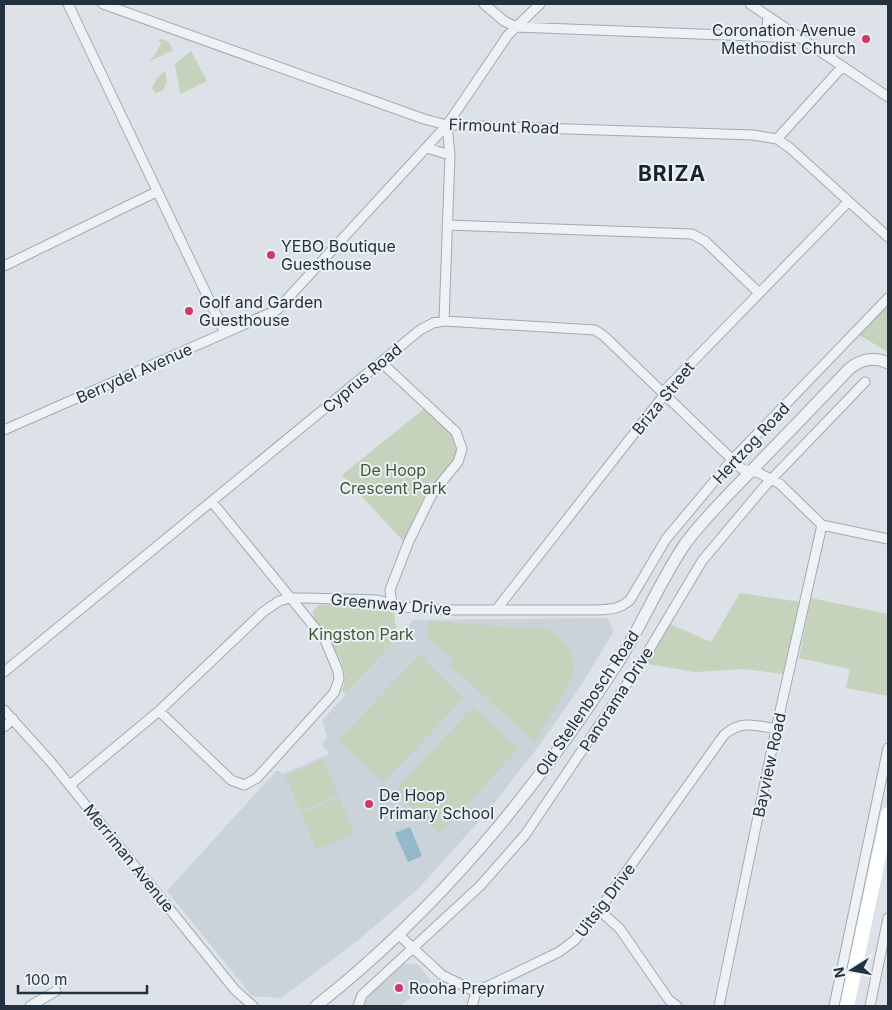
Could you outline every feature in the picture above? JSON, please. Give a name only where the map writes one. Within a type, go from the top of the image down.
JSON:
[{"type":"main road","points":[[847,1006],[888,814]]},
{"type":"main road","points":[[857,1006],[888,857]]},
{"type":"street","points":[[68,4],[156,192],[225,333]]},
{"type":"street","name":"Firmount Road","points":[[103,4],[424,119],[447,125],[753,135],[777,139],[790,148],[888,238]]},
{"type":"street","points":[[484,4],[504,21],[516,27],[800,38]]},
{"type":"street","name":"Berrydel Avenue","points":[[4,430],[272,313],[280,307],[447,125],[508,35],[540,4]]},
{"type":"street","points":[[750,4],[888,97]]},
{"type":"street","points":[[758,37],[767,29],[768,16]]},
{"type":"street","points":[[777,139],[842,67]]},
{"type":"street","points":[[444,321],[450,154],[447,125]]},
{"type":"street","points":[[426,148],[450,154]]},
{"type":"street","points":[[4,266],[156,192]]},
{"type":"street","name":"Briza Street","points":[[496,610],[664,394],[758,292],[848,202]]},
{"type":"street","points":[[447,225],[692,234],[705,241],[758,292]]},
{"type":"street","name":"Hertzog Road","points":[[630,600],[666,539],[732,460],[888,298]]},
{"type":"street","name":"Cyprus Road","points":[[4,672],[420,330],[433,323],[444,321],[595,330],[742,469],[780,484],[822,525]]},
{"type":"street","name":"Old Stellenbosch Road","points":[[316,1006],[399,935],[472,860],[520,802],[573,730],[620,659],[685,545],[706,518],[855,364],[870,359],[888,363]]},
{"type":"street","points":[[382,363],[456,432],[462,449],[458,462],[432,494],[409,541],[390,590],[392,604]]},
{"type":"street","name":"Panorama Drive","points":[[358,1006],[362,995],[480,886],[525,835],[643,660],[696,569],[771,480],[865,382]]},
{"type":"street","points":[[159,711],[236,783],[248,784],[257,778],[329,699],[339,679],[336,662],[325,640],[212,502]]},
{"type":"street","points":[[822,525],[888,539]]},
{"type":"street","name":"Bayview Road","points":[[719,1006],[776,728],[822,525]]},
{"type":"street","name":"Greenway Drive","points":[[70,785],[159,711],[263,612],[274,604],[290,598],[377,600],[414,608],[496,610],[613,609],[624,606],[630,600]]},
{"type":"street","name":"Merriman Avenue","points":[[4,710],[70,785],[235,990],[253,1006]]},
{"type":"street","points":[[4,727],[13,720]]},
{"type":"street","name":"Uitsig Drive","points":[[476,992],[568,947],[599,910],[724,735],[734,727],[743,724],[776,728]]},
{"type":"street","points":[[834,1006],[888,748]]},
{"type":"street","points":[[599,910],[620,929],[669,1000],[677,1006]]},
{"type":"street","points":[[870,1006],[888,918]]},
{"type":"street","points":[[399,935],[442,975],[476,992],[472,1006]]},
{"type":"street","points":[[30,1006],[56,991]]},
{"type":"shaded area","name":"De Hoop Primary School","points":[[607,618],[614,631],[580,687],[541,743],[488,811],[419,888],[357,941],[281,998],[252,996],[167,891],[277,770],[283,774],[329,754],[322,744],[327,737],[322,721],[413,620]]},
{"type":"shaded area","name":"Rooha Preprimary","points":[[402,964],[417,964],[431,981],[400,1006],[363,1006],[367,999],[366,995]]},
{"type":"green space","points":[[162,39],[169,42],[173,50],[148,62],[157,52],[161,43],[157,40]]},
{"type":"green space","points":[[191,51],[207,81],[180,94],[175,64]]},
{"type":"green space","points":[[165,71],[167,81],[163,91],[155,93],[152,88],[157,78]]},
{"type":"green space","points":[[888,305],[888,352],[859,335]]},
{"type":"green space","name":"De Hoop Crescent Park","points":[[425,408],[453,434],[458,449],[454,461],[425,495],[404,542],[342,475]]},
{"type":"green space","points":[[740,593],[800,602],[783,674],[744,669],[695,672],[647,664],[670,624],[711,642]]},
{"type":"green space","points":[[811,598],[888,614],[888,696],[846,688],[850,669],[799,658]]},
{"type":"green space","name":"Kingston Park","points":[[365,603],[378,605],[394,612],[397,638],[346,694],[342,691],[345,679],[339,656],[319,627],[313,611],[319,605]]},
{"type":"green space","points":[[429,621],[549,630],[560,638],[571,656],[573,663],[572,676],[565,692],[535,742],[451,666],[455,660],[426,637]]},
{"type":"green space","points":[[419,655],[464,698],[384,782],[339,740]]},
{"type":"green space","points":[[473,707],[518,749],[439,834],[394,791]]},
{"type":"green space","points":[[323,759],[338,795],[320,803],[317,802],[318,804],[300,811],[285,775],[303,768],[306,769],[305,767]]},
{"type":"green space","points":[[339,797],[354,834],[316,850],[301,814],[319,806],[321,807],[321,805]]},
{"type":"water","points":[[410,827],[422,856],[408,862],[395,833]]},
{"type":"place","name":"Coronation Avenue Methodist Church","points":[[866,39]]},
{"type":"place","name":"YEBO Boutique Guesthouse","points":[[271,255]]},
{"type":"place","name":"Golf and Garden Guesthouse","points":[[189,311]]},
{"type":"place","name":"De Hoop Primary School","points":[[369,804]]},
{"type":"place","name":"Rooha Preprimary","points":[[399,988]]},
{"type":"district","name":"BRIZA","points":[[672,174]]}]
